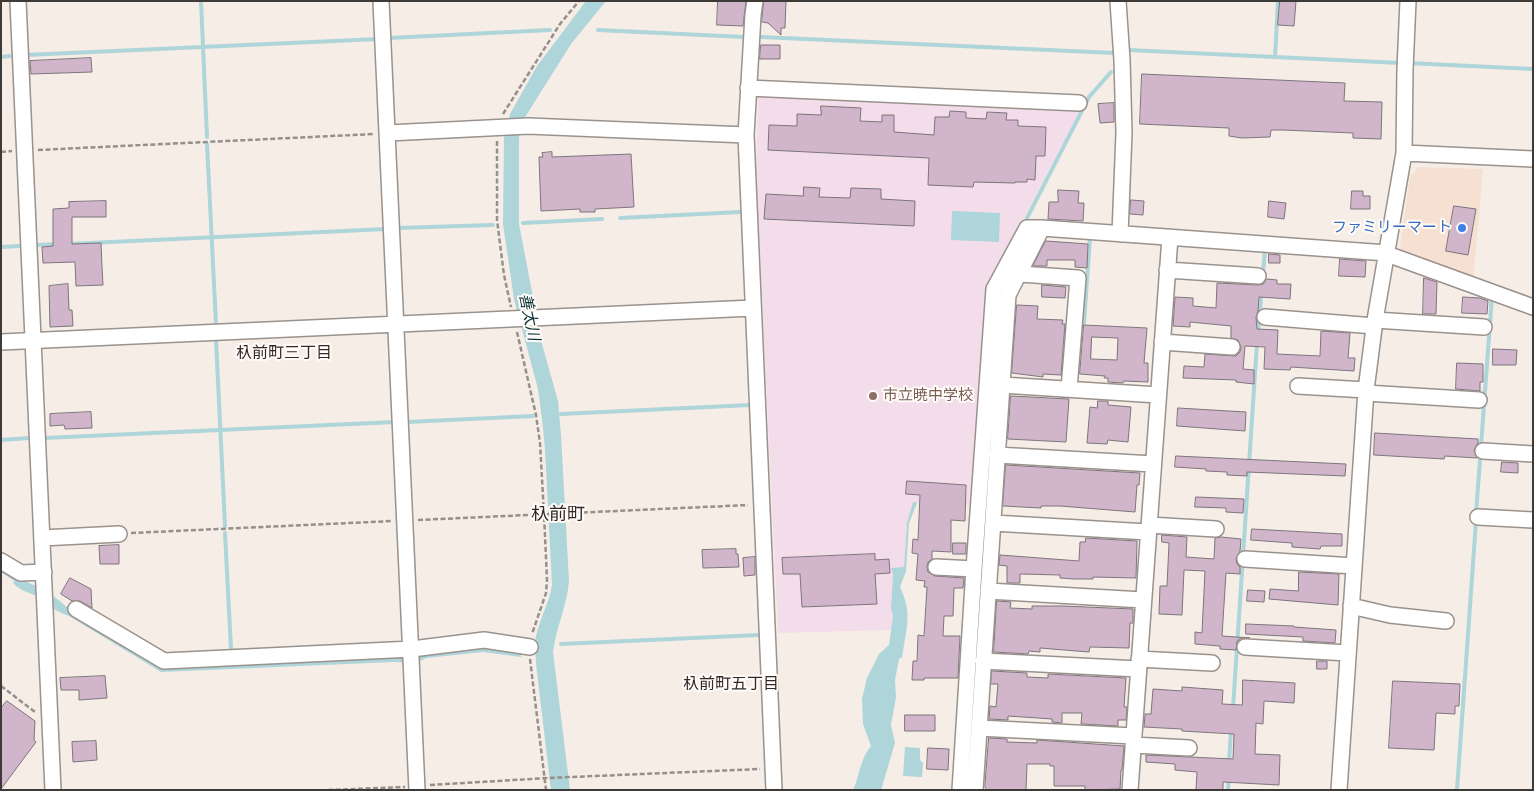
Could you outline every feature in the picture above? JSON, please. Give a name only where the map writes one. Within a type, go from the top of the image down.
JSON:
[{"type":"street","points":[[18,1],[54,790]]},
{"type":"street","points":[[381,1],[417,788]]},
{"type":"street","points":[[755,1],[746,135],[774,790]]},
{"type":"street","points":[[1118,1],[1124,133],[1120,234]]},
{"type":"street","points":[[1339,790],[1366,391],[1374,323],[1404,153],[1408,1]]},
{"type":"street","points":[[748,88],[1079,103]]},
{"type":"street","points":[[388,133],[528,126],[746,135]]},
{"type":"street","points":[[1404,153],[1533,159]]},
{"type":"street","points":[[960,790],[994,289],[1027,228],[1387,253],[1533,307]]},
{"type":"street","points":[[974,790],[1008,295],[1042,228]]},
{"type":"street","points":[[1130,790],[1170,237]]},
{"type":"street","points":[[1167,270],[1258,276]]},
{"type":"street","points":[[1020,274],[1078,278],[1069,389]]},
{"type":"street","points":[[1,342],[752,308]]},
{"type":"street","points":[[1265,317],[1374,323],[1484,326]]},
{"type":"street","points":[[1162,342],[1232,347]]},
{"type":"street","points":[[1002,386],[1158,395]]},
{"type":"street","points":[[1298,386],[1479,400]]},
{"type":"street","points":[[1483,451],[1533,454]]},
{"type":"street","points":[[997,455],[1153,464]]},
{"type":"street","points":[[1478,517],[1533,520]]},
{"type":"street","points":[[993,523],[1148,529],[1216,529]]},
{"type":"street","points":[[42,538],[119,534]]},
{"type":"street","points":[[1245,559],[1354,566]]},
{"type":"street","points":[[1,561],[21,573],[44,575]]},
{"type":"street","points":[[936,567],[974,569]]},
{"type":"street","points":[[988,591],[1143,600]]},
{"type":"street","points":[[1351,606],[1390,615],[1446,621]]},
{"type":"street","points":[[76,609],[164,661],[412,651],[484,640],[530,647]]},
{"type":"street","points":[[1244,647],[1348,653]]},
{"type":"street","points":[[983,661],[1139,664],[1212,662]]},
{"type":"street","points":[[979,728],[1133,740],[1189,748]]},
{"type":"path","points":[[546,790],[547,778],[530,662],[533,628],[546,593],[547,580],[540,443],[536,415],[504,275],[497,220],[497,140],[504,111],[560,24],[579,1]]},
{"type":"path","points":[[1,152],[388,133]]},
{"type":"path","points":[[119,534],[762,504]]},
{"type":"path","points":[[1,686],[50,723]]},
{"type":"path","points":[[328,790],[417,788],[547,778],[774,768]]},
{"type":"shaded area","name":"市立暁中学校","points":[[758,96],[1082,106],[987,289],[971,505],[913,503],[907,523],[904,567],[891,569],[893,574],[892,630],[778,633],[756,169]]},
{"type":"shaded area","points":[[1419,167],[1483,169],[1473,282],[1399,255],[1410,176]]},
{"type":"water","name":"善太川","points":[[586,1],[606,1],[571,44],[522,122],[519,138],[519,224],[542,344],[558,401],[569,581],[553,652],[570,790],[551,790],[535,646],[538,628],[552,585],[545,449],[538,389],[514,299],[503,224],[504,137],[510,114],[537,66]]},
{"type":"water","points":[[952,211],[1000,213],[999,242],[951,240]]},
{"type":"water","points":[[913,502],[917,503],[909,523],[906,571],[900,587],[906,604],[908,619],[902,657],[899,659],[895,680],[896,697],[891,725],[895,743],[881,790],[853,790],[862,762],[871,746],[863,724],[862,699],[867,678],[879,654],[889,645],[893,616],[891,608],[893,574],[891,568],[904,567],[907,523]]},
{"type":"water","points":[[17,578],[47,592],[73,613],[163,668],[483,647],[521,652],[521,657],[483,652],[426,658],[416,663],[393,662],[161,672],[56,610],[38,597],[19,588],[13,583]]},
{"type":"water","points":[[905,747],[920,748],[920,760],[923,763],[922,777],[903,776]]},
{"type":"building","points":[[718,1],[746,1],[743,26],[717,25]]},
{"type":"building","points":[[764,1],[786,1],[785,28],[781,28],[781,35],[768,23],[762,22]]},
{"type":"building","points":[[1280,1],[1296,1],[1294,26],[1278,25]]},
{"type":"building","points":[[761,45],[780,45],[780,59],[760,59]]},
{"type":"building","points":[[91,58],[92,72],[31,74],[30,61]]},
{"type":"building","points":[[1142,74],[1345,83],[1344,101],[1382,102],[1381,139],[1353,138],[1353,133],[1283,130],[1271,130],[1270,137],[1242,138],[1229,136],[1229,128],[1140,124]]},
{"type":"building","points":[[1114,103],[1114,122],[1100,123],[1098,104]]},
{"type":"building","points":[[821,106],[861,108],[860,121],[882,122],[882,115],[894,115],[894,132],[934,135],[935,117],[949,117],[950,111],[966,112],[966,118],[986,119],[987,112],[1007,113],[1006,120],[1018,120],[1018,126],[1046,127],[1045,156],[1036,156],[1035,180],[1027,179],[1027,182],[1015,183],[974,182],[973,187],[928,185],[929,158],[768,150],[769,125],[797,126],[797,114],[821,115]]},
{"type":"building","points":[[552,152],[552,157],[631,154],[634,207],[595,209],[595,212],[580,212],[580,209],[541,211],[539,157],[543,157],[542,153]]},
{"type":"building","points":[[804,187],[820,188],[819,197],[850,198],[851,188],[881,189],[881,199],[915,201],[914,226],[764,219],[766,194],[803,196]]},
{"type":"building","points":[[1058,190],[1079,191],[1078,203],[1084,203],[1083,221],[1048,219],[1049,202],[1058,202]]},
{"type":"building","points":[[1352,191],[1363,191],[1363,196],[1370,196],[1370,209],[1351,209]]},
{"type":"building","points":[[1131,200],[1144,201],[1143,215],[1130,214]]},
{"type":"building","points":[[106,201],[106,217],[72,217],[72,244],[101,243],[103,285],[76,286],[75,262],[43,263],[42,247],[53,246],[53,209],[69,208],[69,202]]},
{"type":"building","points":[[1269,201],[1286,203],[1284,219],[1268,217]]},
{"type":"building","points":[[1454,206],[1476,209],[1468,255],[1446,251]]},
{"type":"building","points":[[1046,241],[1088,244],[1087,268],[1075,267],[1075,260],[1047,260],[1047,266],[1033,266]]},
{"type":"building","points":[[1269,254],[1280,255],[1280,263],[1269,263]]},
{"type":"building","points":[[1340,259],[1366,261],[1365,277],[1339,276]]},
{"type":"building","points":[[1424,278],[1437,282],[1436,314],[1423,314]]},
{"type":"building","points":[[1267,279],[1277,280],[1277,284],[1291,284],[1290,299],[1259,297],[1256,317],[1257,329],[1278,330],[1277,354],[1320,356],[1321,331],[1350,333],[1348,358],[1355,358],[1354,371],[1291,367],[1290,370],[1264,369],[1265,347],[1245,346],[1243,369],[1254,370],[1254,384],[1236,382],[1236,380],[1183,378],[1184,366],[1204,367],[1205,354],[1236,356],[1240,352],[1241,347],[1238,340],[1231,338],[1231,326],[1190,322],[1190,327],[1173,326],[1175,297],[1193,298],[1193,306],[1216,308],[1217,283],[1258,285],[1263,284]]},
{"type":"building","points":[[68,284],[69,310],[72,310],[73,326],[50,327],[49,286]]},
{"type":"building","points":[[1042,285],[1066,287],[1065,298],[1042,297]]},
{"type":"building","points":[[1463,297],[1480,298],[1488,301],[1487,314],[1462,313]]},
{"type":"building","points":[[1017,305],[1038,306],[1037,319],[1063,320],[1062,324],[1065,324],[1061,375],[1043,374],[1043,377],[1012,373]]},
{"type":"building","points":[[1084,325],[1147,328],[1144,363],[1148,363],[1148,382],[1108,382],[1108,378],[1104,378],[1105,376],[1080,374]],"holes":[[[1092,337],[1118,338],[1117,360],[1091,359]]]},
{"type":"building","points":[[1493,349],[1517,350],[1516,365],[1493,365]]},
{"type":"building","points":[[1457,363],[1483,364],[1483,382],[1480,382],[1480,391],[1456,389]]},
{"type":"building","points":[[1011,396],[1069,399],[1066,442],[1008,439]]},
{"type":"building","points":[[1098,401],[1108,401],[1108,405],[1131,407],[1128,442],[1108,440],[1107,444],[1087,443],[1090,407],[1097,408]]},
{"type":"building","points":[[1178,408],[1246,412],[1245,431],[1177,426]]},
{"type":"building","points":[[91,412],[92,428],[65,429],[64,425],[50,426],[50,414]]},
{"type":"building","points":[[1375,433],[1478,439],[1474,450],[1477,458],[1445,456],[1444,459],[1374,455]]},
{"type":"building","points":[[1176,456],[1346,464],[1345,476],[1247,472],[1247,476],[1227,475],[1227,472],[1206,471],[1206,469],[1175,467]]},
{"type":"building","points":[[1502,462],[1518,463],[1518,473],[1501,472]]},
{"type":"building","points":[[1006,465],[1140,473],[1135,512],[1060,506],[1041,506],[1041,508],[1003,506]]},
{"type":"building","points":[[907,481],[966,485],[965,521],[951,520],[951,552],[932,551],[932,559],[928,562],[927,567],[928,572],[935,576],[964,578],[963,588],[954,588],[953,616],[944,616],[943,636],[960,636],[958,678],[912,680],[913,661],[917,661],[918,635],[924,636],[927,587],[924,587],[925,581],[916,580],[918,554],[912,553],[913,539],[918,540],[920,495],[906,494]]},
{"type":"building","points":[[1196,497],[1244,499],[1243,513],[1226,512],[1226,508],[1195,507]]},
{"type":"building","points":[[1252,529],[1342,534],[1342,546],[1321,546],[1320,549],[1292,547],[1292,543],[1251,540]]},
{"type":"building","points":[[1162,535],[1187,537],[1186,557],[1214,559],[1215,538],[1241,539],[1240,551],[1236,559],[1240,567],[1240,574],[1226,573],[1222,636],[1250,638],[1241,638],[1237,641],[1236,650],[1220,649],[1220,646],[1195,644],[1195,632],[1202,633],[1205,571],[1184,570],[1182,615],[1159,614],[1160,586],[1167,586],[1169,543],[1162,542]]},
{"type":"building","points":[[1086,538],[1137,541],[1136,578],[1093,577],[1093,579],[1074,579],[1060,578],[1060,575],[1020,574],[1020,583],[1007,583],[1007,566],[999,565],[1000,555],[1079,561],[1080,542],[1085,542]]},
{"type":"building","points":[[953,543],[966,543],[966,554],[953,554]]},
{"type":"building","points":[[119,545],[119,564],[100,564],[99,546]]},
{"type":"building","points":[[736,549],[739,567],[703,568],[702,550]]},
{"type":"building","points":[[875,554],[875,560],[889,559],[890,573],[875,574],[877,604],[802,607],[800,574],[783,574],[782,558]]},
{"type":"building","points":[[755,557],[755,575],[744,576],[743,558]]},
{"type":"building","points":[[1299,572],[1339,574],[1338,605],[1269,599],[1270,589],[1298,591]]},
{"type":"building","points":[[70,578],[91,589],[92,608],[80,601],[72,601],[61,594]]},
{"type":"building","points":[[1248,590],[1265,591],[1264,602],[1247,601]]},
{"type":"building","points":[[997,601],[1011,602],[1010,608],[1032,609],[1032,606],[1063,606],[1133,609],[1133,623],[1130,623],[1129,648],[1090,647],[1089,652],[1040,648],[1040,652],[1029,651],[1028,654],[994,652]]},
{"type":"building","points":[[1246,624],[1336,630],[1335,643],[1303,641],[1303,637],[1246,634]]},
{"type":"building","points":[[1317,661],[1327,661],[1327,669],[1317,669]]},
{"type":"building","points":[[992,671],[1027,673],[1027,677],[1048,678],[1048,674],[1126,678],[1124,707],[1127,707],[1126,720],[1118,720],[1118,726],[1081,724],[1082,713],[1062,713],[1062,723],[1052,722],[1052,719],[1008,716],[1008,720],[989,719],[990,706],[996,707],[998,684],[991,684]]},
{"type":"building","points":[[105,676],[107,698],[79,700],[79,690],[61,690],[60,678]]},
{"type":"building","points":[[1243,680],[1295,683],[1294,703],[1264,701],[1263,724],[1256,723],[1255,754],[1280,755],[1279,785],[1223,782],[1223,790],[1196,790],[1197,772],[1175,770],[1175,764],[1146,762],[1146,755],[1233,759],[1234,734],[1144,727],[1145,714],[1151,714],[1153,689],[1182,691],[1182,687],[1223,690],[1222,704],[1242,705]]},
{"type":"building","points":[[1393,681],[1460,684],[1459,706],[1455,706],[1455,714],[1436,713],[1434,750],[1389,748]]},
{"type":"building","points":[[7,701],[35,721],[34,740],[36,742],[1,789],[1,708]]},
{"type":"building","points":[[905,715],[935,715],[935,731],[905,731]]},
{"type":"building","points":[[989,738],[1007,739],[1007,742],[1037,743],[1037,740],[1124,746],[1120,789],[1085,790],[1085,786],[1054,786],[1054,766],[1050,766],[1050,764],[1027,764],[1026,790],[987,790],[985,787]]},
{"type":"building","points":[[96,741],[97,760],[73,762],[72,742]]},
{"type":"building","points":[[928,748],[949,749],[948,770],[927,769]]},
{"type":"waterway","points":[[201,1],[207,137]]},
{"type":"waterway","points":[[1275,57],[1278,1]]},
{"type":"waterway","points":[[389,38],[550,30]]},
{"type":"waterway","points":[[598,30],[744,37]]},
{"type":"waterway","points":[[761,37],[1115,53]]},
{"type":"waterway","points":[[26,55],[378,39]]},
{"type":"waterway","points":[[1128,50],[1401,63]]},
{"type":"waterway","points":[[1,57],[10,56]]},
{"type":"waterway","points":[[1408,63],[1533,69]]},
{"type":"waterway","points":[[1027,218],[1089,97],[1111,72]]},
{"type":"waterway","points":[[207,144],[216,324]]},
{"type":"waterway","points":[[620,218],[740,212]]},
{"type":"waterway","points":[[523,223],[602,219]]},
{"type":"waterway","points":[[397,228],[493,225]]},
{"type":"waterway","points":[[69,244],[386,229]]},
{"type":"waterway","points":[[1084,323],[1090,237]]},
{"type":"waterway","points":[[37,245],[57,244]]},
{"type":"waterway","points":[[1,247],[19,246]]},
{"type":"waterway","points":[[1258,334],[1265,249]]},
{"type":"waterway","points":[[1476,514],[1492,296]]},
{"type":"waterway","points":[[216,340],[225,526]]},
{"type":"waterway","points":[[1233,708],[1257,343]]},
{"type":"waterway","points":[[561,414],[750,405]]},
{"type":"waterway","points":[[407,422],[533,416]]},
{"type":"waterway","points":[[44,438],[395,422]]},
{"type":"waterway","points":[[1,440],[29,438]]},
{"type":"waterway","points":[[1457,790],[1476,521]]},
{"type":"waterway","points":[[225,533],[231,649]]},
{"type":"waterway","points":[[981,581],[982,558]]},
{"type":"waterway","points":[[3,571],[18,581]]},
{"type":"waterway","points":[[561,644],[759,635]]},
{"type":"waterway","points":[[1229,763],[1231,730]]},
{"type":"waterway","points":[[1228,790],[1229,777]]},
{"type":"place","name":"ファミリーマート","points":[[1462,228]]},
{"type":"place","name":"市立暁中学校","points":[[873,396]]},
{"type":"district","name":"杁前町三丁目","points":[[284,353]]},
{"type":"district","name":"杁前町","points":[[558,515]]},
{"type":"district","name":"杁前町五丁目","points":[[731,684]]}]
